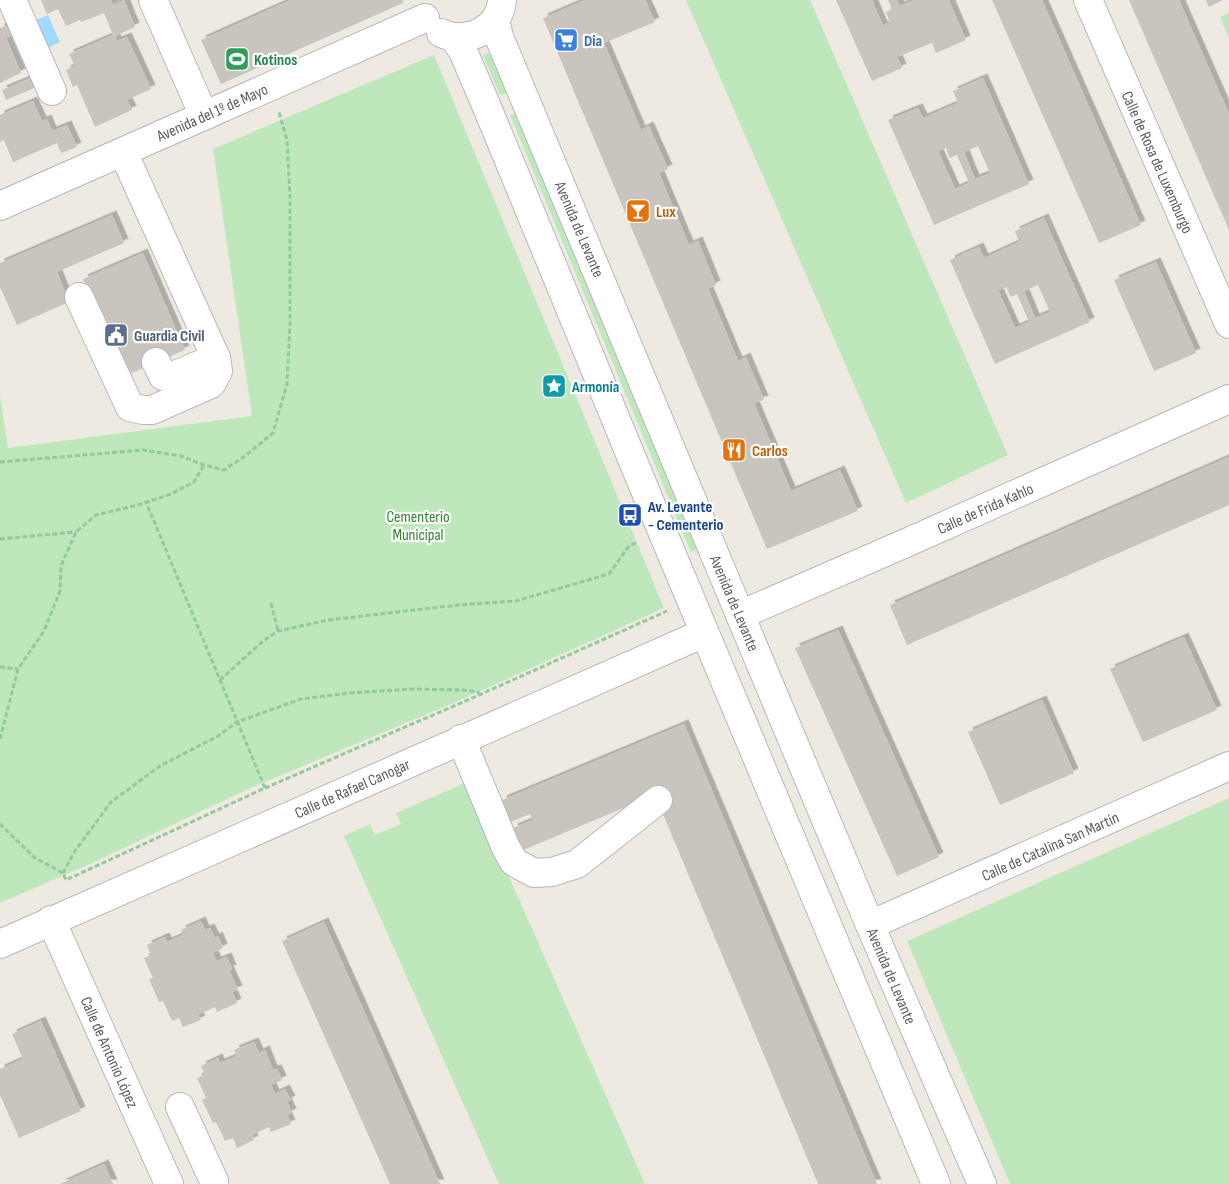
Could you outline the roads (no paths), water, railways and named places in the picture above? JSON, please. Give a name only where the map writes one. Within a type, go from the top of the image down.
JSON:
[{"type":"street","points":[[12,0],[52,91]]},
{"type":"street","points":[[153,0],[204,116]]},
{"type":"street","name":"Calle de Rosa de Luxemburgo","points":[[1088,0],[1229,324]]},
{"type":"street","points":[[422,9],[436,30],[453,38],[467,38],[487,29],[499,10]]},
{"type":"street","name":"Avenida del 1º de Mayo","points":[[0,206],[204,116],[422,9]]},
{"type":"street","name":"Avenida de Levante","points":[[499,10],[499,37],[870,925],[982,1184]]},
{"type":"street","points":[[453,38],[463,51],[489,112],[704,632],[936,1184]]},
{"type":"street","points":[[79,297],[130,407],[152,410],[211,384],[218,371],[216,358],[123,152]]},
{"type":"street","points":[[156,362],[163,376],[173,376],[216,358]]},
{"type":"street","name":"Calle de Frida Kahlo","points":[[740,615],[1229,399]]},
{"type":"street","name":"Calle de Rafael Canogar","points":[[0,944],[704,632]]},
{"type":"street","points":[[461,740],[506,848],[514,862],[534,873],[552,872],[576,864],[658,800]]},
{"type":"street","name":"Calle de Catalina San Martín","points":[[870,925],[1229,766]]},
{"type":"street","name":"Calle de Antonio López","points":[[51,920],[169,1184]]},
{"type":"street","points":[[180,1107],[214,1184]]},
{"type":"water","points":[[48,15],[60,42],[48,48],[36,20]]},
{"type":"place","name":"Dia","points":[[566,40]]},
{"type":"place","name":"Kotinos","points":[[237,59]]},
{"type":"place","name":"Lux","points":[[638,211]]},
{"type":"place","name":"Guardia Civil","points":[[116,335]]},
{"type":"place","name":"Armonía","points":[[554,386]]},
{"type":"place","name":"Carlos","points":[[734,450]]},
{"type":"place","name":"Av. Levante - Cementerio","points":[[630,515]]},
{"type":"park label","name":"Cementerio Municipal","points":[[418,525]]}]
